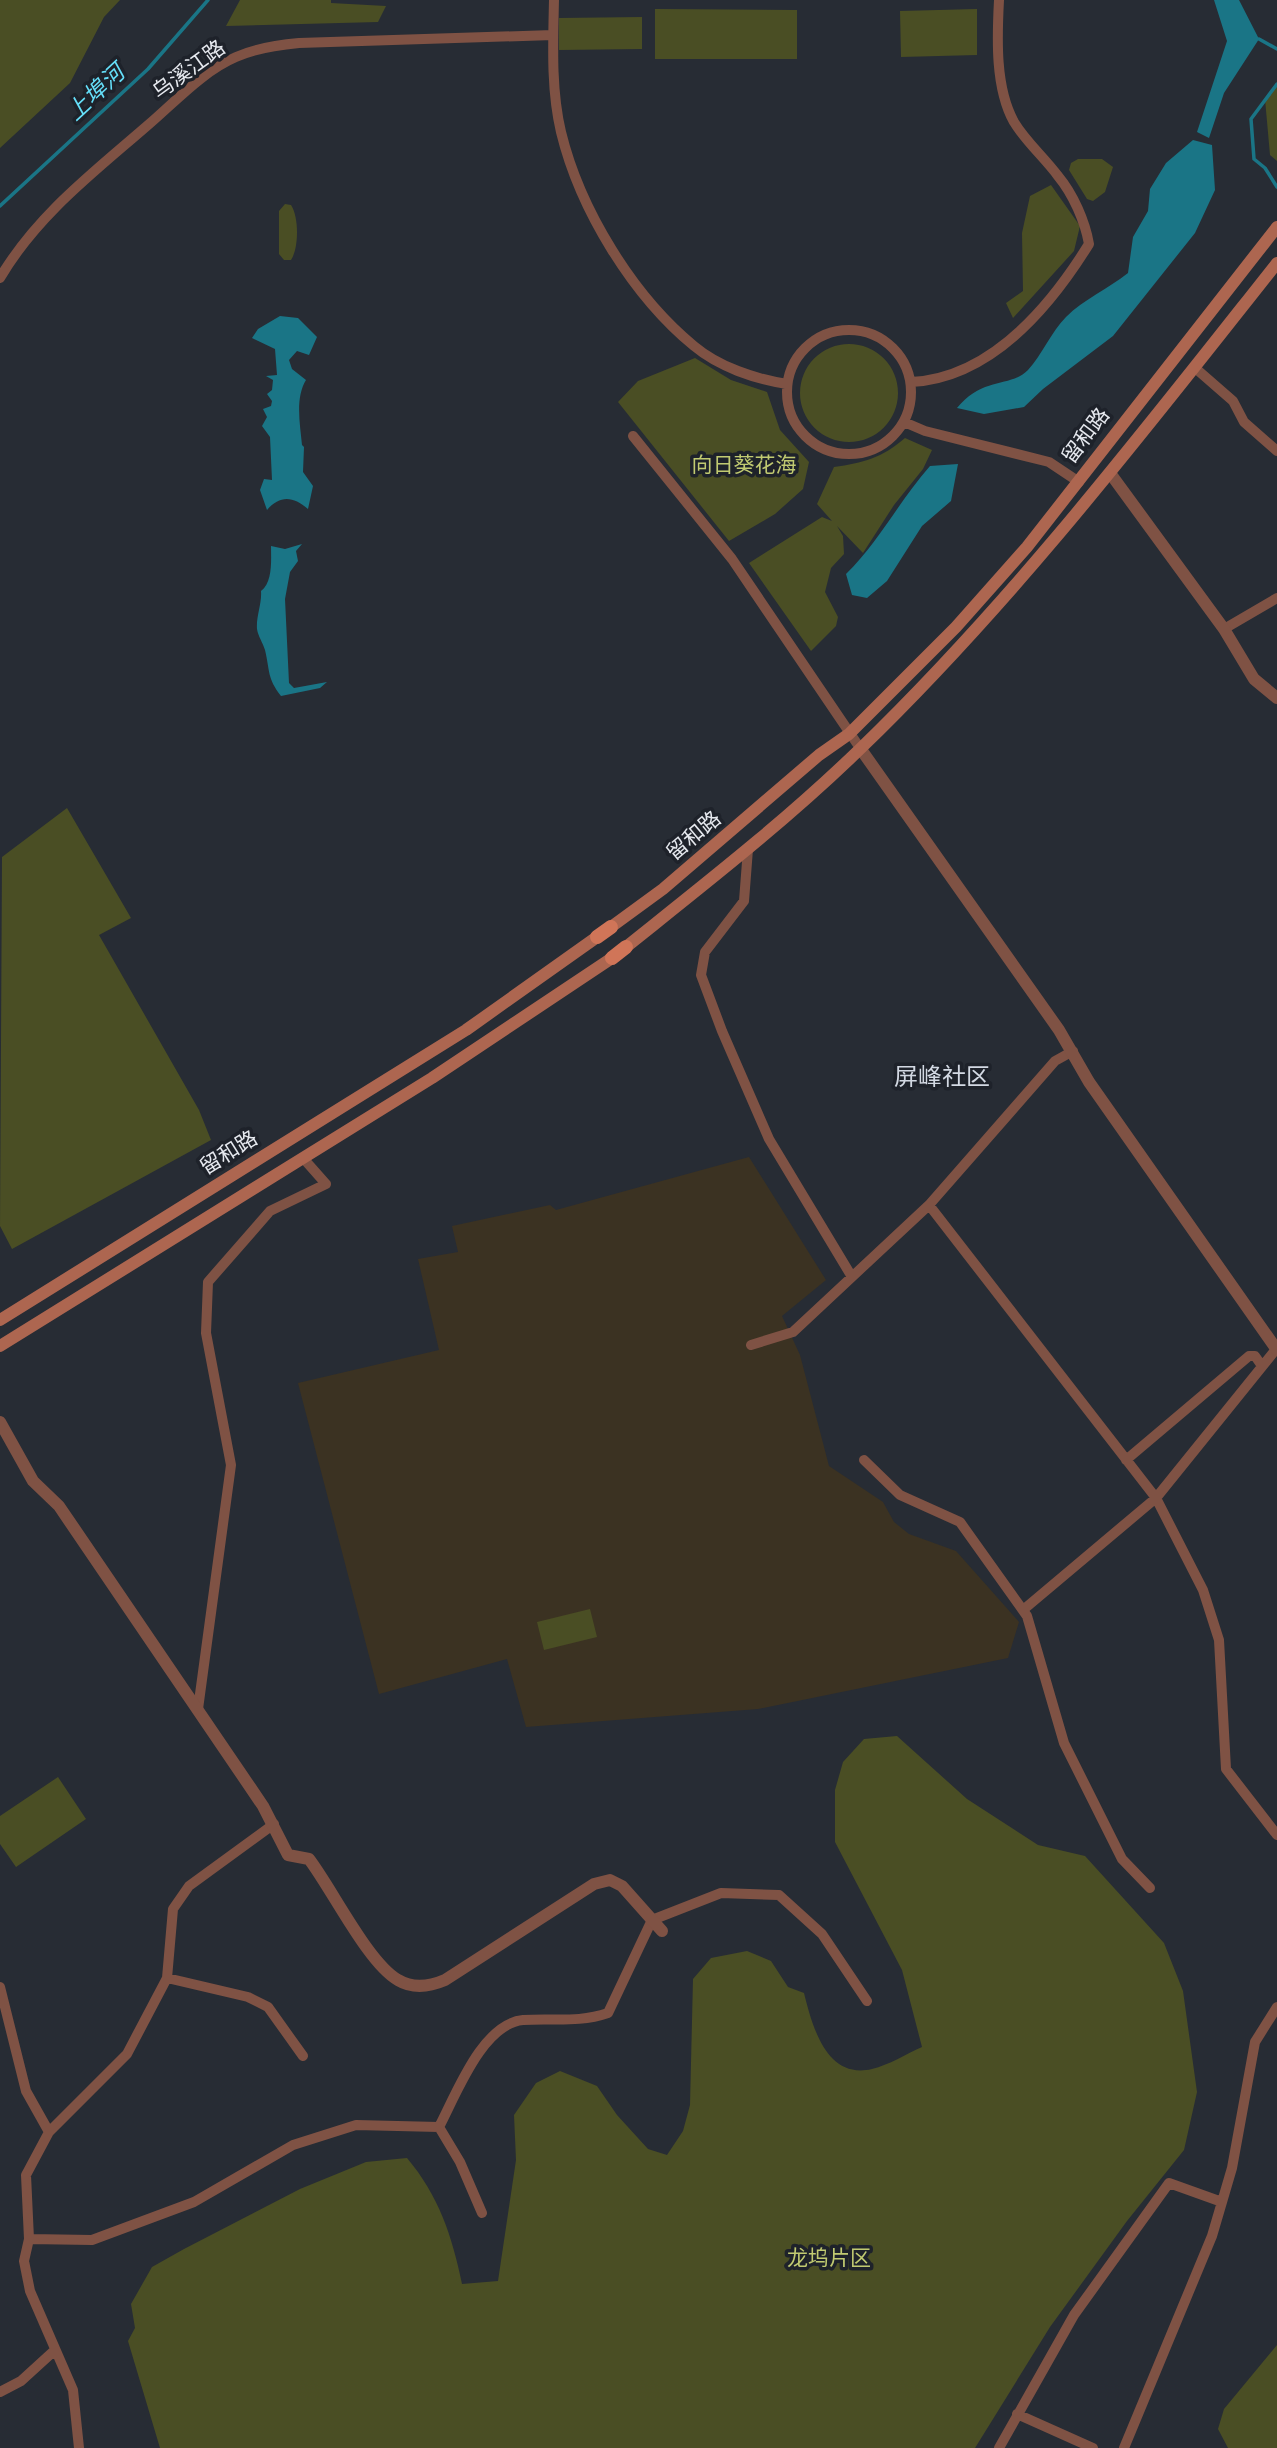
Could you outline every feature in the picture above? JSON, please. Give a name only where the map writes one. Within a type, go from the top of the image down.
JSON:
[{"type":"main road","name":"留和路","points":[[0,1320],[466,1030],[663,889],[819,755],[849,734],[956,627],[1079,482],[1277,227]]},
{"type":"main road","name":"留和路","points":[[0,1346],[466,1056],[612,958],[748,849],[860,748],[982,623],[1110,473],[1277,263]]},
{"type":"street","points":[[554,0],[553,67],[561,132],[585,198],[612,251],[664,318],[694,347],[742,372],[787,384]]},
{"type":"street","points":[[911,382],[932,381],[961,372],[984,360],[1051,298],[1089,244],[1085,224],[1060,178],[1026,140],[1008,108],[1001,75],[999,0]]},
{"type":"street","name":"乌溪江路","points":[[0,278],[47,216],[70,191],[188,90],[235,57],[265,47],[299,43],[553,35]]},
{"type":"street","points":[[841,330],[864,330],[892,346],[901,357],[911,382],[909,410],[904,422],[888,440],[867,452],[835,453],[808,440],[790,415],[787,384],[796,359],[815,340],[841,330]]},
{"type":"street","points":[[1194,367],[1233,401],[1244,422],[1277,451]]},
{"type":"street","points":[[904,422],[925,431],[1049,462],[1079,482]]},
{"type":"street","points":[[633,436],[732,559],[849,734],[1073,1051],[1089,1082],[1277,1349],[1156,1498],[1023,1611]]},
{"type":"street","points":[[1110,473],[1224,629],[1254,679],[1277,698]]},
{"type":"street","points":[[1224,629],[1277,598]]},
{"type":"street","points":[[748,849],[744,901],[705,952],[701,975],[769,1139],[852,1277]]},
{"type":"street","points":[[751,1345],[793,1332],[929,1205],[1055,1061],[1073,1051]]},
{"type":"street","points":[[198,1709],[231,1465],[206,1332],[208,1282],[270,1211],[326,1184],[303,1158]]},
{"type":"street","points":[[929,1205],[1156,1498],[1203,1590],[1219,1640],[1226,1769],[1277,1835]]},
{"type":"street","points":[[1126,1460],[1249,1356],[1255,1356],[1262,1366]]},
{"type":"street","points":[[0,1422],[33,1481],[59,1506],[198,1709],[274,1824],[288,1856],[309,1859],[381,1963],[398,1980],[431,1986],[445,1980],[602,1882],[610,1880],[622,1886],[662,1931]]},
{"type":"street","points":[[864,1460],[900,1495],[960,1522],[1023,1611],[1063,1743],[1122,1859],[1150,1888]]},
{"type":"street","points":[[79,2448],[73,2390],[30,2291],[24,2261],[29,2239],[26,2175],[49,2132],[127,2054],[167,1978],[173,1909],[189,1886],[274,1824]]},
{"type":"street","points":[[439,2127],[483,2045],[508,2023],[586,2021],[608,2013],[652,1920],[721,1893],[779,1895],[822,1934],[867,2001]]},
{"type":"street","points":[[167,1978],[248,1997],[268,2007],[303,2056]]},
{"type":"street","points":[[0,1987],[26,2091],[49,2132]]},
{"type":"street","points":[[1124,2448],[1212,2236],[1232,2168],[1255,2042],[1277,2007]]},
{"type":"street","points":[[29,2239],[92,2240],[194,2202],[293,2145],[356,2125],[439,2127]]},
{"type":"street","points":[[439,2127],[460,2162],[482,2213]]},
{"type":"street","points":[[999,2448],[1074,2315],[1169,2183],[1222,2202]]},
{"type":"street","points":[[0,2392],[21,2381],[55,2350]]},
{"type":"street","points":[[1017,2414],[1093,2448]]},
{"type":"shaded area","points":[[749,1157],[826,1280],[782,1316],[800,1355],[829,1466],[883,1502],[894,1522],[909,1534],[956,1551],[1019,1622],[1008,1658],[758,1709],[526,1727],[507,1659],[379,1694],[298,1383],[439,1350],[418,1259],[458,1252],[452,1226],[550,1205],[556,1210]]},
{"type":"green space","points":[[0,0],[120,0],[104,17],[70,83],[0,148]]},
{"type":"green space","points":[[240,0],[331,0],[331,3],[386,6],[378,22],[226,26]]},
{"type":"green space","points":[[655,9],[797,10],[797,59],[655,59]]},
{"type":"green space","points":[[977,9],[977,55],[901,57],[900,11]]},
{"type":"green space","points":[[642,17],[642,49],[559,50],[559,18]]},
{"type":"green space","points":[[1277,83],[1277,161],[1270,155],[1265,99]]},
{"type":"green space","points":[[1078,159],[1102,159],[1113,167],[1105,192],[1093,201],[1087,199],[1069,170],[1071,163]]},
{"type":"green space","points":[[1051,185],[1080,226],[1074,251],[1013,318],[1006,303],[1023,291],[1022,233],[1030,196]]},
{"type":"green space","points":[[285,204],[291,205],[294,210],[297,225],[297,240],[291,260],[284,260],[279,254],[279,211]]},
{"type":"green space","points":[[849,344],[868,347],[884,358],[895,374],[898,393],[895,412],[884,428],[868,439],[849,442],[830,439],[814,428],[803,412],[800,393],[803,374],[814,358],[830,347]]},
{"type":"green space","name":"向日葵花海","points":[[695,358],[731,380],[767,392],[780,430],[809,462],[803,489],[775,514],[729,541],[618,402],[638,381]]},
{"type":"green space","points":[[905,438],[932,450],[923,469],[894,505],[863,553],[837,526],[843,536],[844,554],[831,568],[825,592],[838,617],[836,626],[811,651],[749,563],[822,517],[832,521],[817,504],[834,467],[872,458]]},
{"type":"green space","points":[[67,808],[131,918],[99,935],[199,1110],[211,1140],[12,1249],[0,1226],[2,857]]},
{"type":"green space","points":[[590,1609],[597,1637],[544,1650],[537,1622]]},
{"type":"green space","name":"龙坞片区","points":[[897,1736],[967,1799],[1038,1845],[1085,1856],[1164,1943],[1183,1991],[1197,2092],[1184,2150],[1127,2221],[1050,2327],[975,2448],[160,2448],[128,2341],[135,2328],[131,2304],[152,2267],[300,2189],[366,2162],[407,2158],[428,2187],[443,2217],[462,2284],[498,2281],[516,2160],[514,2115],[536,2083],[560,2071],[597,2086],[617,2115],[648,2149],[667,2155],[683,2131],[690,2105],[693,1979],[711,1958],[747,1951],[771,1961],[788,1987],[804,1993],[817,2034],[832,2058],[843,2066],[856,2070],[872,2069],[922,2047],[902,1970],[835,1842],[835,1790],[843,1762],[864,1739]]},
{"type":"green space","points":[[58,1777],[86,1819],[16,1867],[0,1844],[0,1816]]},
{"type":"green space","points":[[1277,2345],[1277,2448],[1228,2448],[1218,2429],[1224,2409]]},
{"type":"water","points":[[1214,0],[1239,0],[1259,39],[1224,93],[1209,138],[1197,132],[1227,41]]},
{"type":"water","points":[[1193,140],[1212,145],[1215,190],[1195,233],[1113,336],[1043,389],[1024,407],[984,414],[957,408],[977,391],[1013,379],[1028,370],[1066,317],[1128,273],[1133,237],[1148,211],[1150,189],[1166,163]]},
{"type":"water","points":[[280,316],[298,318],[317,337],[309,355],[297,351],[289,360],[292,369],[306,380],[300,395],[299,411],[304,447],[303,472],[313,486],[308,509],[287,499],[277,502],[267,510],[260,490],[264,479],[272,480],[270,437],[262,426],[267,417],[263,409],[271,406],[272,401],[267,394],[272,390],[273,380],[266,376],[277,375],[275,349],[252,338],[258,329]]},
{"type":"water","points":[[958,464],[951,501],[922,526],[887,581],[867,598],[852,595],[846,574],[869,549],[919,479],[930,466]]},
{"type":"water","points":[[302,544],[296,551],[298,561],[290,572],[285,599],[289,683],[294,688],[327,682],[320,688],[281,696],[271,679],[265,650],[258,634],[257,619],[261,591],[268,582],[271,546],[285,549]]},
{"type":"waterway","name":"上埠河","points":[[0,206],[148,69],[208,0]]},
{"type":"waterway","points":[[1259,39],[1277,49]]},
{"type":"waterway","points":[[1277,84],[1251,119],[1254,159],[1265,168],[1277,187]]},
{"type":"district","name":"屏峰社区","points":[[942,1077]]}]
